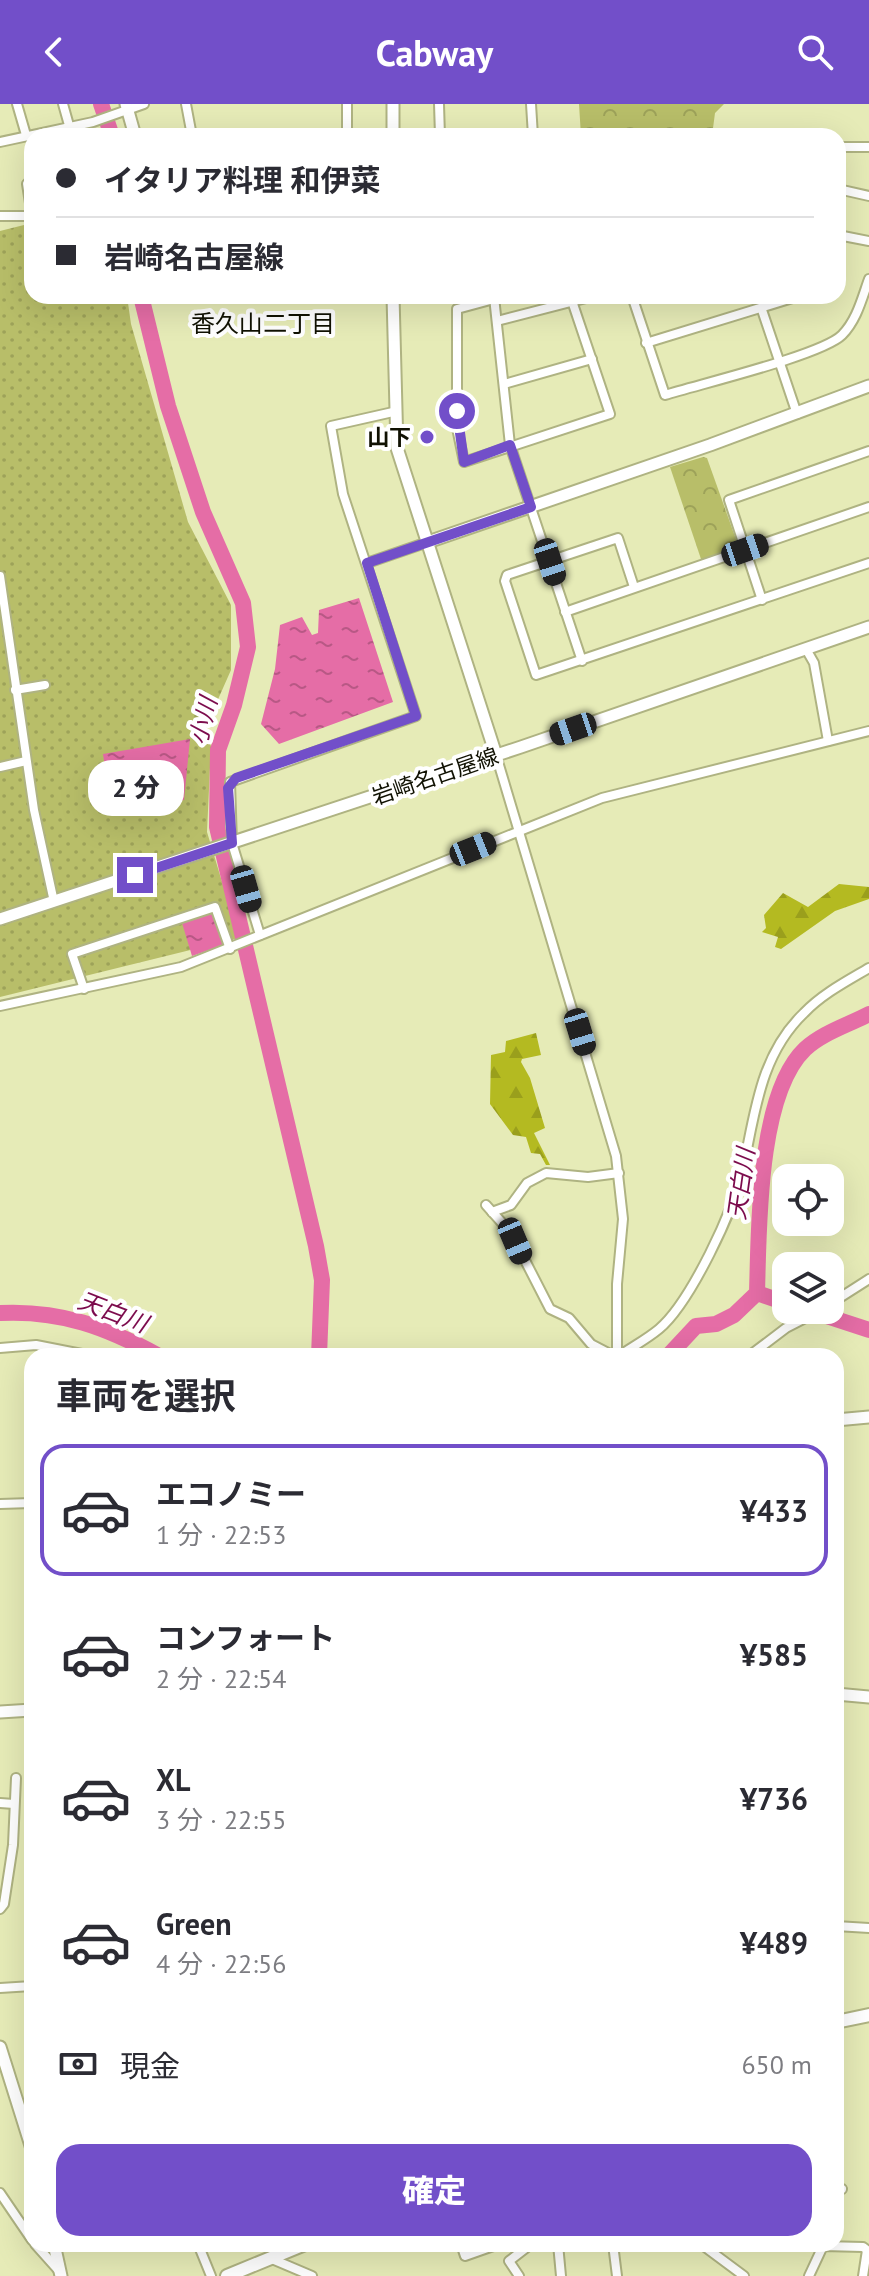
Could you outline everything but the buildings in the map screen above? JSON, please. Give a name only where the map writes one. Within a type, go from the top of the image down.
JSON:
[{"type":"main road","points":[[844,2020],[869,2015]]},
{"type":"main road","points":[[227,2276],[287,2252]]},
{"type":"street","points":[[17,104],[24,128]]},
{"type":"street","points":[[63,104],[70,128]]},
{"type":"street","points":[[80,128],[144,104]]},
{"type":"street","points":[[186,104],[190,128]]},
{"type":"street","points":[[347,104],[347,128]]},
{"type":"street","points":[[393,104],[393,128]]},
{"type":"street","points":[[439,104],[440,128]]},
{"type":"street","points":[[531,104],[532,128]]},
{"type":"street","points":[[0,142],[24,136]]},
{"type":"street","points":[[846,147],[869,147]]},
{"type":"street","points":[[846,191],[869,196]]},
{"type":"street","points":[[0,216],[24,216]]},
{"type":"street","points":[[846,237],[869,241]]},
{"type":"street","points":[[634,304],[665,395],[779,361],[839,338],[855,316],[869,279]]},
{"type":"street","points":[[393,304],[393,412],[400,464],[519,829],[619,1173],[623,1219],[617,1284],[617,1348]]},
{"type":"street","points":[[472,304],[457,309],[457,428],[464,462],[610,414],[573,304]]},
{"type":"street","points":[[495,304],[510,445],[582,661]]},
{"type":"street","points":[[497,321],[561,304]]},
{"type":"street","points":[[646,343],[778,304]]},
{"type":"street","points":[[762,310],[797,414]]},
{"type":"street","points":[[504,384],[592,359]]},
{"type":"street","points":[[367,563],[797,414],[869,386]]},
{"type":"street","points":[[256,937],[229,844],[230,782],[416,716],[343,494],[331,426],[345,420],[393,412]]},
{"type":"street","points":[[762,600],[729,500],[869,451]]},
{"type":"street","points":[[565,612],[869,507]]},
{"type":"street","points":[[634,587],[618,538],[505,578],[533,670],[541,676],[869,563]]},
{"type":"street","points":[[0,576],[4,626],[26,761],[54,902]]},
{"type":"street","name":"岩崎名古屋線","points":[[0,919],[496,755],[869,627]]},
{"type":"street","points":[[806,649],[814,663],[828,741]]},
{"type":"street","points":[[15,690],[45,685]]},
{"type":"street","points":[[0,1006],[181,967],[602,798],[869,731],[869,718]]},
{"type":"street","points":[[0,767],[26,761]]},
{"type":"street","points":[[84,989],[72,954],[215,907],[234,947]]},
{"type":"street","points":[[629,1348],[670,1318],[714,1242],[738,1187],[758,1093],[772,1057],[790,1029],[818,1001],[869,968]]},
{"type":"street","points":[[600,1348],[591,1344],[569,1318],[550,1309],[511,1233],[489,1209],[511,1205],[527,1183],[546,1173],[588,1177],[619,1173]]},
{"type":"street","points":[[844,1295],[869,1279]]},
{"type":"street","points":[[760,1348],[795,1324]]},
{"type":"street","points":[[0,1348],[36,1345],[51,1348]]},
{"type":"street","points":[[844,1419],[869,1417]]},
{"type":"street","points":[[0,1504],[24,1503]]},
{"type":"street","points":[[844,1695],[869,1697]]},
{"type":"street","points":[[0,1712],[24,1710]]},
{"type":"street","points":[[0,1909],[4,1904],[11,1857],[16,1778]]},
{"type":"street","points":[[0,1803],[14,1804]]},
{"type":"street","points":[[0,1856],[11,1857]]},
{"type":"street","points":[[844,1926],[869,1928]]},
{"type":"street","points":[[0,1988],[24,1986]]},
{"type":"street","points":[[0,2047],[24,2124]]},
{"type":"street","points":[[0,2193],[24,2228]]},
{"type":"street","points":[[844,2247],[867,2250],[863,2276]]},
{"type":"street","points":[[42,2252],[61,2274]]},
{"type":"street","points":[[56,2252],[61,2274]]},
{"type":"street","points":[[201,2252],[211,2276]]},
{"type":"street","points":[[519,2276],[509,2261],[521,2252]]},
{"type":"street","points":[[559,2252],[561,2276]]},
{"type":"street","points":[[614,2252],[617,2276]]},
{"type":"street","points":[[712,2252],[744,2276]]},
{"type":"street","points":[[809,2276],[820,2252]]},
{"type":"street","points":[[272,2259],[312,2276]]},
{"type":"green space","points":[[579,104],[724,104],[715,113],[713,128],[580,128]]},
{"type":"green space","points":[[24,225],[24,304],[128,304],[131,324],[188,522],[231,605],[231,670],[204,731],[211,746],[207,832],[239,938],[0,997],[0,231]]},
{"type":"green space","points":[[707,458],[738,545],[702,562],[670,467]]},
{"type":"green space","points":[[839,884],[869,887],[869,899],[835,911],[781,949],[775,947],[778,937],[762,932],[766,928],[764,915],[783,893],[808,907]]},
{"type":"green space","points":[[536,1033],[541,1055],[522,1059],[521,1062],[530,1078],[545,1128],[534,1133],[550,1165],[546,1165],[540,1154],[531,1153],[526,1137],[513,1135],[490,1104],[491,1055],[505,1052],[506,1041]]},
{"type":"water","points":[[359,598],[393,702],[279,744],[261,724],[275,669],[280,625],[302,617],[312,635],[318,633],[319,610]]},
{"type":"water","points":[[190,739],[184,800],[112,813],[103,754]]},
{"type":"water","points":[[214,911],[224,945],[192,956],[182,923]]},
{"type":"waterway","name":"小川","points":[[101,104],[109,128]]},
{"type":"waterway","name":"小川","points":[[143,304],[168,406],[203,512],[243,603],[248,647],[234,705],[218,750],[217,827],[316,1246],[322,1280],[319,1348]]},
{"type":"waterway","name":"天白川","points":[[675,1348],[696,1326],[716,1324],[734,1315],[757,1293],[760,1201],[769,1130],[789,1070],[812,1043],[869,1014]]},
{"type":"waterway","points":[[757,1293],[772,1298]]},
{"type":"waterway","name":"天白川","points":[[0,1313],[43,1314],[82,1322],[143,1348]]},
{"type":"waterway","points":[[844,1322],[869,1330]]},
{"type":"place","name":"山下","points":[[427,437]]},
{"type":"district","name":"香久山二丁目","points":[[263,323]]},
{"type":"route","points":[[135,875],[232,843],[228,788],[236,778],[414,719],[416,716],[367,563],[531,507],[510,445],[464,462],[457,411]]}]
